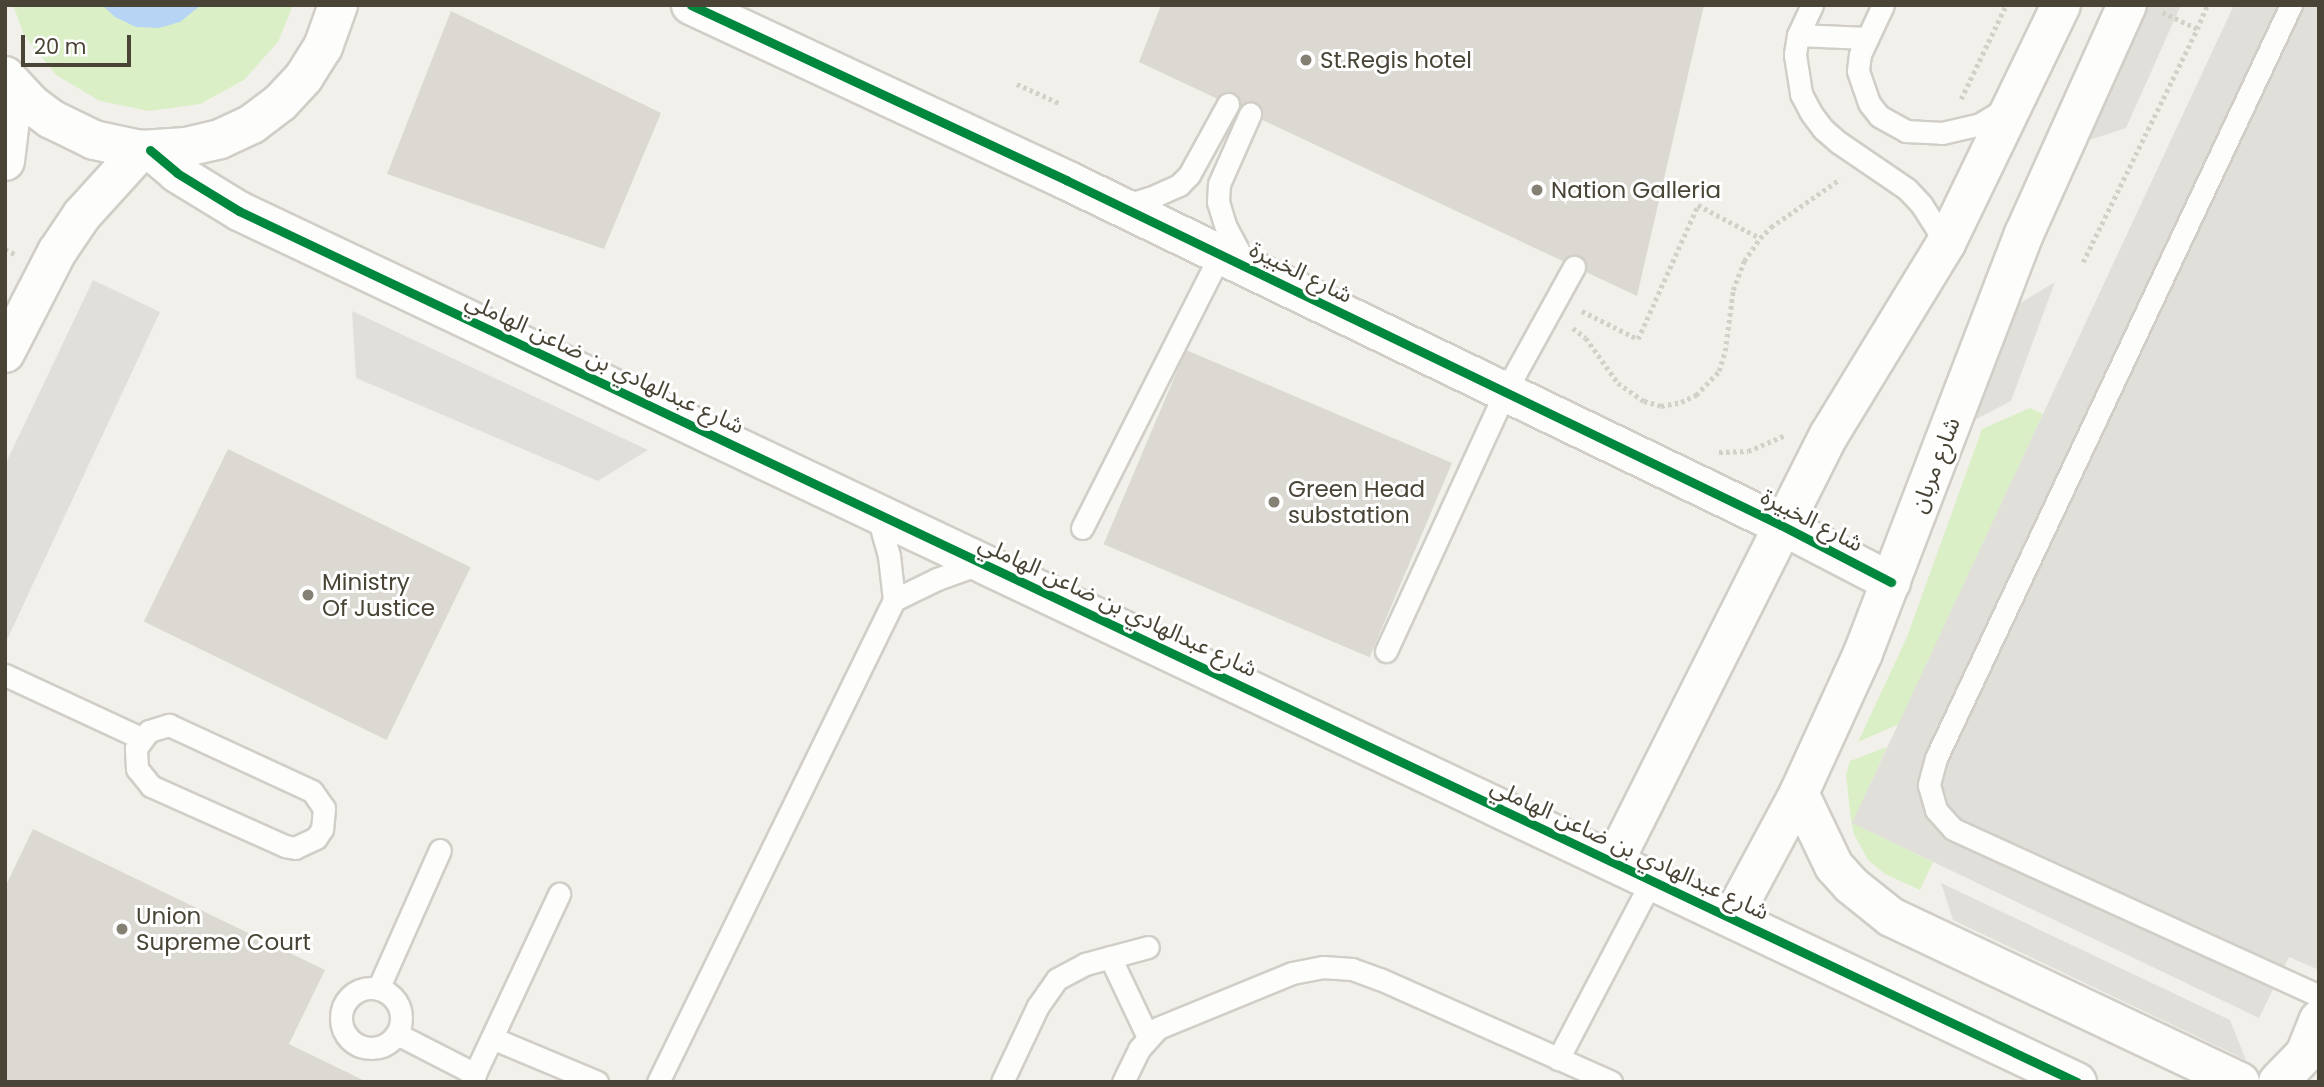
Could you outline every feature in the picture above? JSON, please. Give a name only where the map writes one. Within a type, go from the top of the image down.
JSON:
[{"type":"street","points":[[10,82],[31,104],[72,131],[117,146],[145,150],[186,148],[220,139],[252,124],[280,103],[304,77],[323,47],[338,5]]},
{"type":"street","name":"شارع الخبيرة","points":[[691,5],[1120,206],[1781,525],[1891,582]]},
{"type":"street","points":[[1614,862],[1781,525],[1829,435],[1946,243],[2061,5]]},
{"type":"street","name":"شارع مربان","points":[[1732,918],[1799,793],[1842,701],[1891,582],[2024,234],[2141,8]]},
{"type":"street","points":[[5,161],[10,82]]},
{"type":"street","points":[[5,353],[57,252],[89,207],[145,150]]},
{"type":"street","name":"شارع عبدالهادي بن ضاعن الهاملي","points":[[145,150],[239,211],[2073,1081]]},
{"type":"street","points":[[1799,793],[1834,866],[1851,885],[1891,917],[2240,1082]]},
{"type":"street","points":[[2278,1082],[2305,1054],[2319,1020]]},
{"type":"lane","points":[[1812,5],[1798,35],[1797,75],[1811,113],[1823,129],[1839,142],[1907,189],[1946,243]]},
{"type":"lane","points":[[1883,5],[1866,38],[1858,71],[1869,103],[1879,116],[1906,131],[1942,133],[1980,124],[2013,103]]},
{"type":"lane","points":[[2291,5],[1936,758],[1929,785],[1936,810],[1953,829],[2319,996]]},
{"type":"lane","points":[[1798,35],[1866,38]]},
{"type":"lane","points":[[1120,206],[1150,198],[1179,185],[1189,175],[1228,104]]},
{"type":"lane","points":[[1082,528],[1234,261],[1219,202],[1219,184],[1250,114]]},
{"type":"lane","points":[[1387,651],[1505,393],[1574,267]]},
{"type":"lane","points":[[658,1082],[894,600],[888,556],[877,513]]},
{"type":"lane","points":[[894,600],[937,579],[982,563]]},
{"type":"lane","points":[[5,675],[141,738]]},
{"type":"lane","points":[[159,726],[180,727],[303,786],[312,791],[324,808],[322,829],[306,845],[295,848],[285,846],[159,790],[143,778],[137,769],[136,748],[141,738],[159,726]]},
{"type":"lane","points":[[378,989],[440,850]]},
{"type":"lane","points":[[1558,1059],[1652,880]]},
{"type":"lane","points":[[397,1034],[473,1078],[559,894]]},
{"type":"lane","points":[[1002,1082],[1046,991],[1070,970],[1148,947]]},
{"type":"lane","points":[[1110,957],[1148,1037]]},
{"type":"lane","points":[[1123,1082],[1148,1037],[1171,1021],[1292,973],[1337,967],[1380,979],[1611,1082]]},
{"type":"lane","points":[[366,989],[378,989],[388,993],[401,1012],[397,1034],[379,1047],[366,1048],[347,1035],[342,1012],[346,1002],[366,989]]},
{"type":"lane","points":[[492,1038],[597,1082]]},
{"type":"path","points":[[1942,133],[2006,5]]},
{"type":"path","points":[[2082,262],[2207,5]]},
{"type":"path","points":[[2141,8],[2197,29]]},
{"type":"path","points":[[1017,84],[1061,104]]},
{"type":"path","points":[[1567,324],[1586,338],[1618,383],[1631,394],[1661,405],[1681,402],[1696,395],[1719,371],[1725,351],[1733,290],[1744,261],[1759,238],[1846,174]]},
{"type":"path","points":[[1575,307],[1637,339],[1698,205],[1759,238]]},
{"type":"path","points":[[1708,450],[1748,451],[1775,442],[1795,429]]},
{"type":"green space","points":[[13,5],[293,5],[278,42],[244,80],[200,104],[149,111],[100,101],[56,75],[24,35]]},
{"type":"green space","points":[[2030,408],[2043,414],[1899,724],[1858,742],[1907,637],[1982,429]]},
{"type":"green space","points":[[1887,747],[1853,823],[1933,862],[1920,890],[1885,874],[1868,860],[1854,834],[1846,775],[1850,761]]},
{"type":"shaded area","points":[[2149,5],[2181,5],[2126,128],[2086,141]]},
{"type":"shaded area","points":[[2234,5],[2319,5],[2319,970],[2289,957],[2259,1018],[1852,823]]},
{"type":"shaded area","points":[[93,280],[160,312],[5,644],[5,465]]},
{"type":"shaded area","points":[[2055,282],[2011,401],[1967,424],[2012,308]]},
{"type":"shaded area","points":[[352,311],[648,450],[598,481],[356,378]]},
{"type":"shaded area","points":[[1941,883],[2230,1020],[2246,1060],[1953,920]]},
{"type":"water","points":[[102,5],[201,5],[180,22],[159,28],[136,27],[115,17]]},
{"type":"building","name":"Nation Galleria","points":[[1161,5],[1704,5],[1637,296],[1139,62]]},
{"type":"building","points":[[451,11],[661,113],[604,249],[387,174]]},
{"type":"building","name":"Green Head substation","points":[[1186,350],[1452,463],[1370,657],[1104,544]]},
{"type":"building","name":"Ministry Of Justice","points":[[228,449],[471,567],[387,740],[144,622]]},
{"type":"building","name":"Union Supreme Court","points":[[33,829],[325,970],[289,1044],[367,1082],[5,1082],[5,887]]},
{"type":"cycle path","points":[[691,5],[1066,180],[1781,525],[1891,582]]},
{"type":"cycle path","points":[[150,150],[177,173],[239,211],[2077,1082]]},
{"type":"place","name":"St.Regis hotel","points":[[1306,60]]},
{"type":"place","name":"Nation Galleria","points":[[1537,190]]},
{"type":"place","name":"Green Head substation","points":[[1274,502]]},
{"type":"place","name":"Ministry Of Justice","points":[[308,595]]},
{"type":"place","name":"Union Supreme Court","points":[[122,929]]}]
